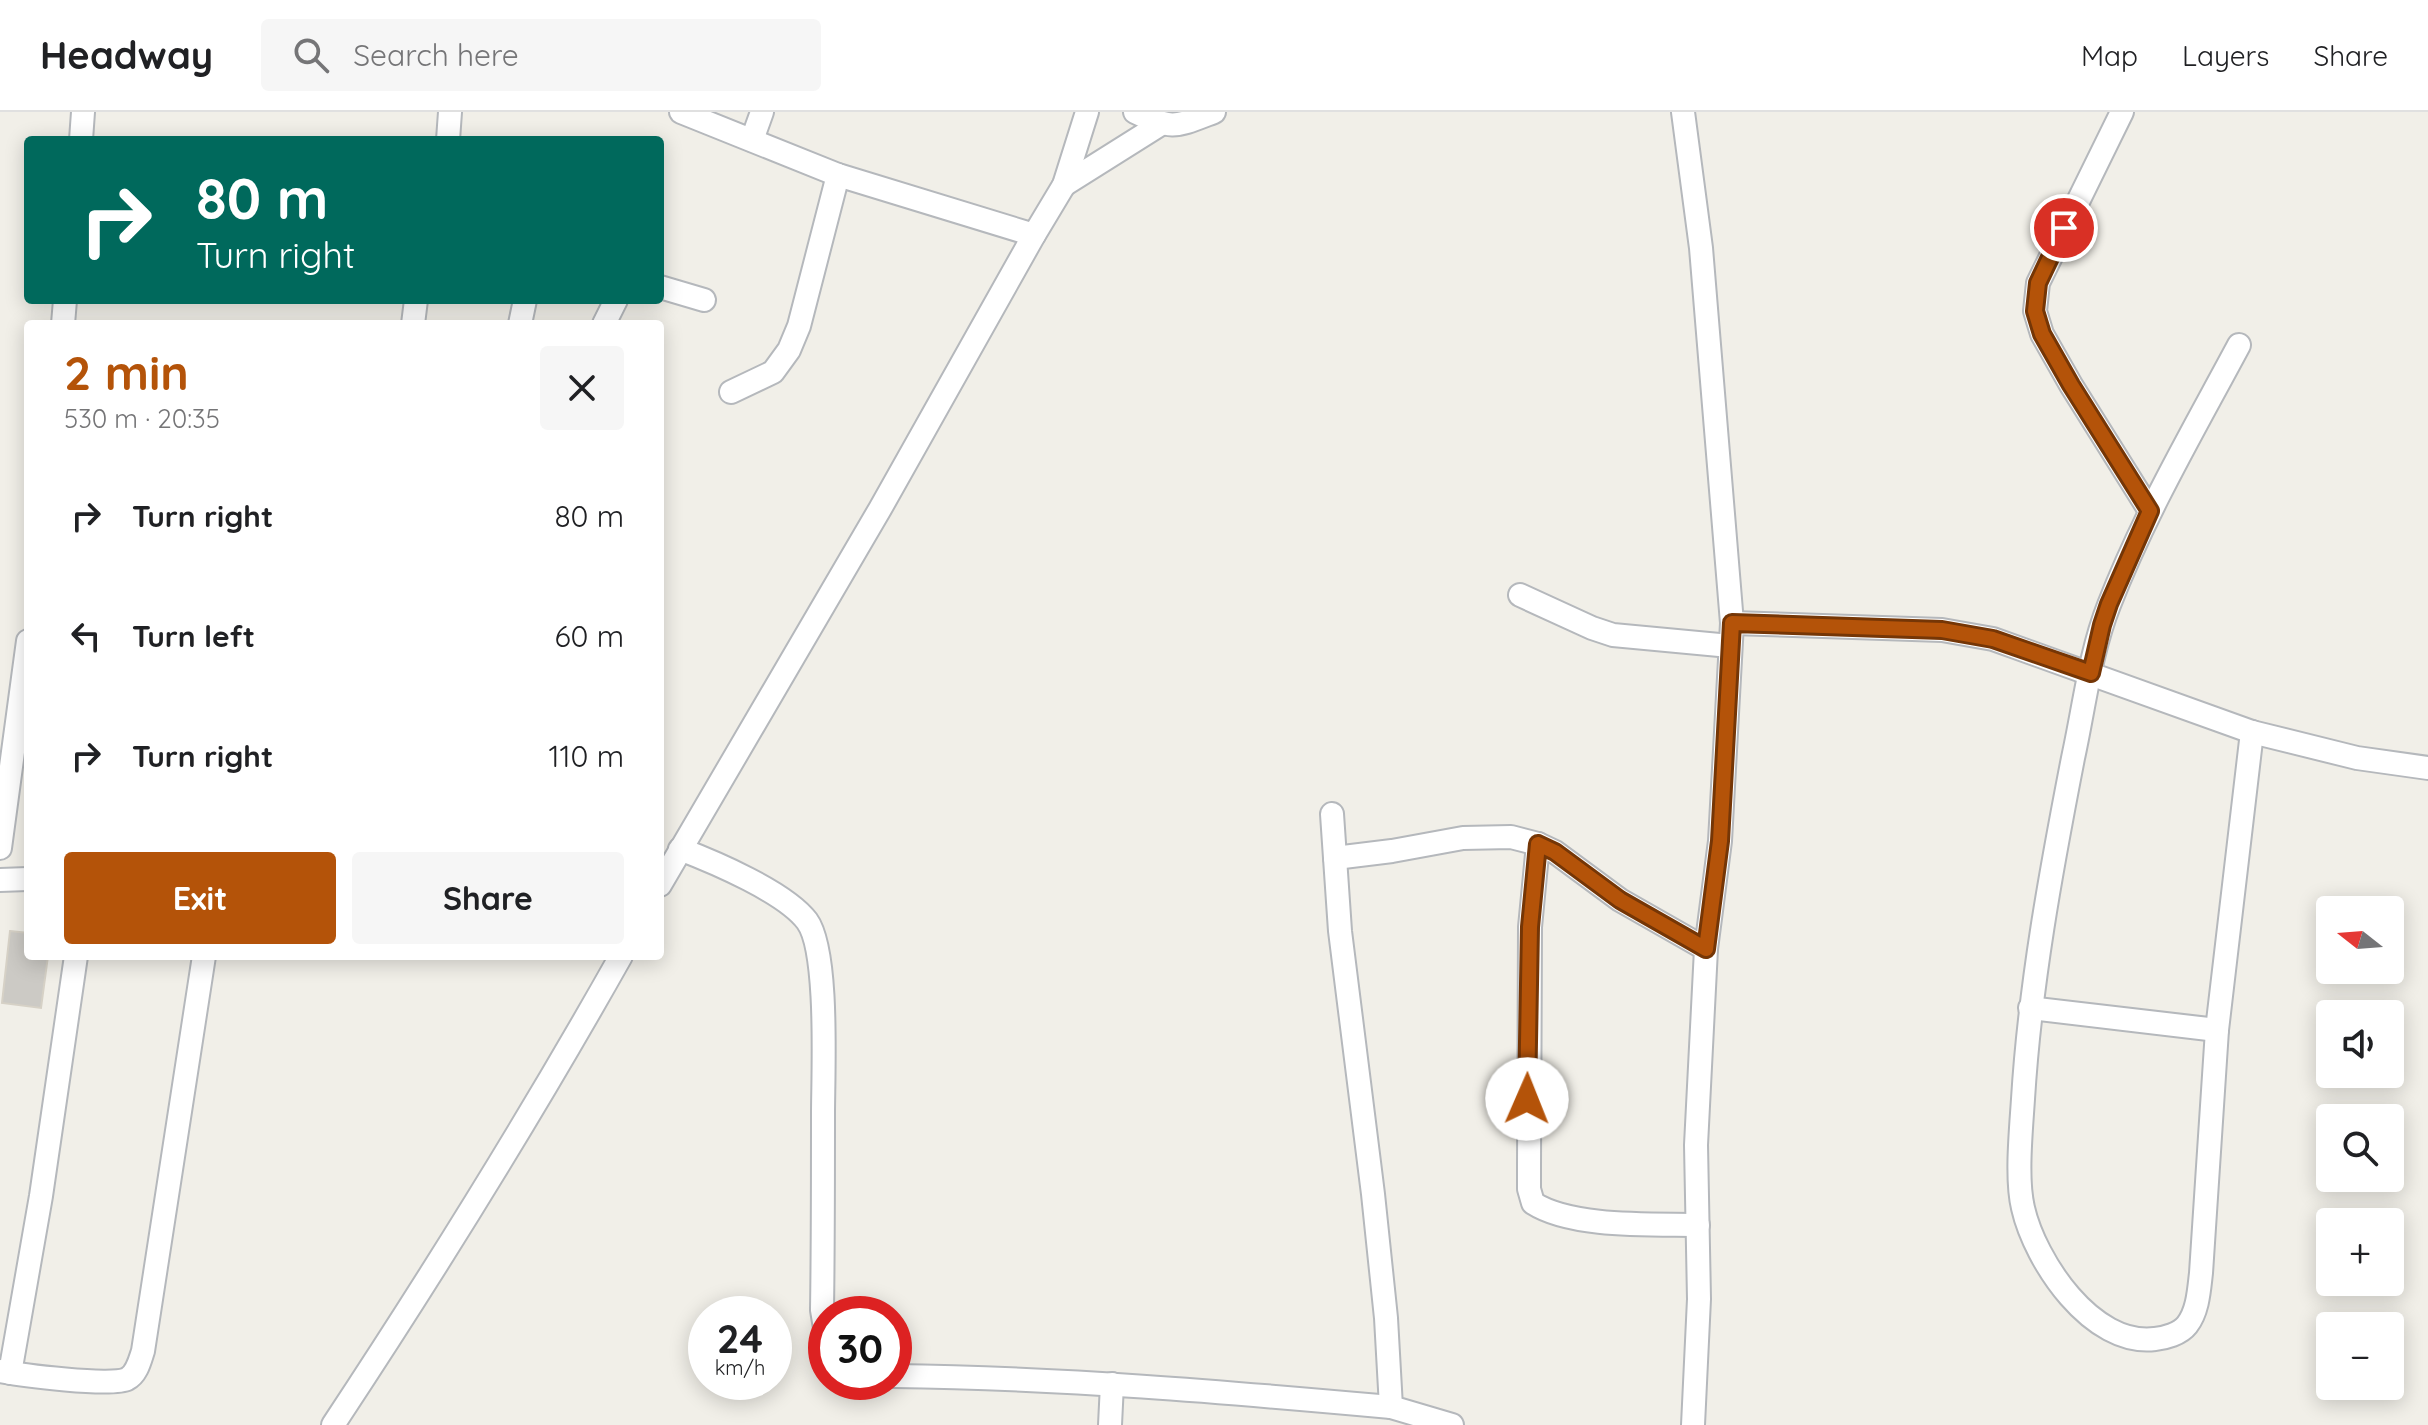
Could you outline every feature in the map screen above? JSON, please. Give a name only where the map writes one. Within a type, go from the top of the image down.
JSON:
[{"type":"street","points":[[81,136],[83,112]]},
{"type":"street","points":[[448,136],[450,112]]},
{"type":"street","points":[[681,112],[838,175],[1034,235]]},
{"type":"street","points":[[752,140],[762,112]]},
{"type":"street","points":[[664,878],[880,509],[1064,185],[1087,112]]},
{"type":"street","points":[[1135,112],[1161,124],[1173,125],[1214,112]]},
{"type":"street","points":[[1683,112],[1701,248],[1732,623],[1720,841],[1706,949],[1696,1145],[1699,1299],[1693,1425]]},
{"type":"street","points":[[2122,112],[2038,283],[2035,311],[2042,334],[2056,359],[2150,511]]},
{"type":"street","points":[[1064,185],[1161,124]]},
{"type":"street","points":[[731,392],[773,372],[789,350],[799,326],[838,175]]},
{"type":"street","points":[[664,288],[704,300]]},
{"type":"street","points":[[2239,345],[2150,511],[2102,625],[2060,829],[2030,1008],[2020,1145],[2023,1206],[2037,1250],[2056,1281],[2098,1322],[2126,1337],[2144,1341],[2167,1338],[2186,1327],[2196,1306],[2201,1273],[2217,1030],[2252,732]]},
{"type":"street","points":[[1520,595],[1613,635],[1730,646]]},
{"type":"street","points":[[1732,623],[1942,630],[1993,639],[2252,732],[2357,758],[2428,768]]},
{"type":"street","points":[[0,848],[24,671]]},
{"type":"street","points":[[1332,814],[1340,931],[1386,1318],[1391,1407]]},
{"type":"street","points":[[1335,858],[1463,838],[1511,837],[1555,852],[1620,900],[1706,949]]},
{"type":"street","points":[[1538,844],[1530,927],[1528,1067],[1529,1189],[1533,1203],[1567,1218],[1698,1225]]},
{"type":"street","points":[[680,849],[719,864],[768,891],[805,918],[814,932],[823,1003],[822,1296]]},
{"type":"street","points":[[0,880],[24,879]]},
{"type":"street","points":[[75,960],[41,1196],[5,1372],[56,1379],[114,1381],[128,1379],[136,1370],[143,1351],[203,960]]},
{"type":"street","points":[[333,1425],[434,1270],[569,1049],[619,960]]},
{"type":"street","points":[[2030,1008],[2217,1030]]},
{"type":"street","points":[[912,1376],[1112,1384],[1391,1407],[1452,1425]]},
{"type":"street","points":[[1110,1425],[1112,1384]]},
{"type":"building","points":[[10,931],[24,933],[24,960],[47,960],[41,1008],[2,1003]]},
{"type":"route","points":[[1527,1099],[1530,927],[1538,844],[1555,852],[1620,900],[1706,949],[1720,841],[1732,623],[1942,630],[1993,639],[2091,673],[2109,604],[2150,511],[2071,385],[2042,334],[2035,311],[2038,283],[2064,228]]}]
